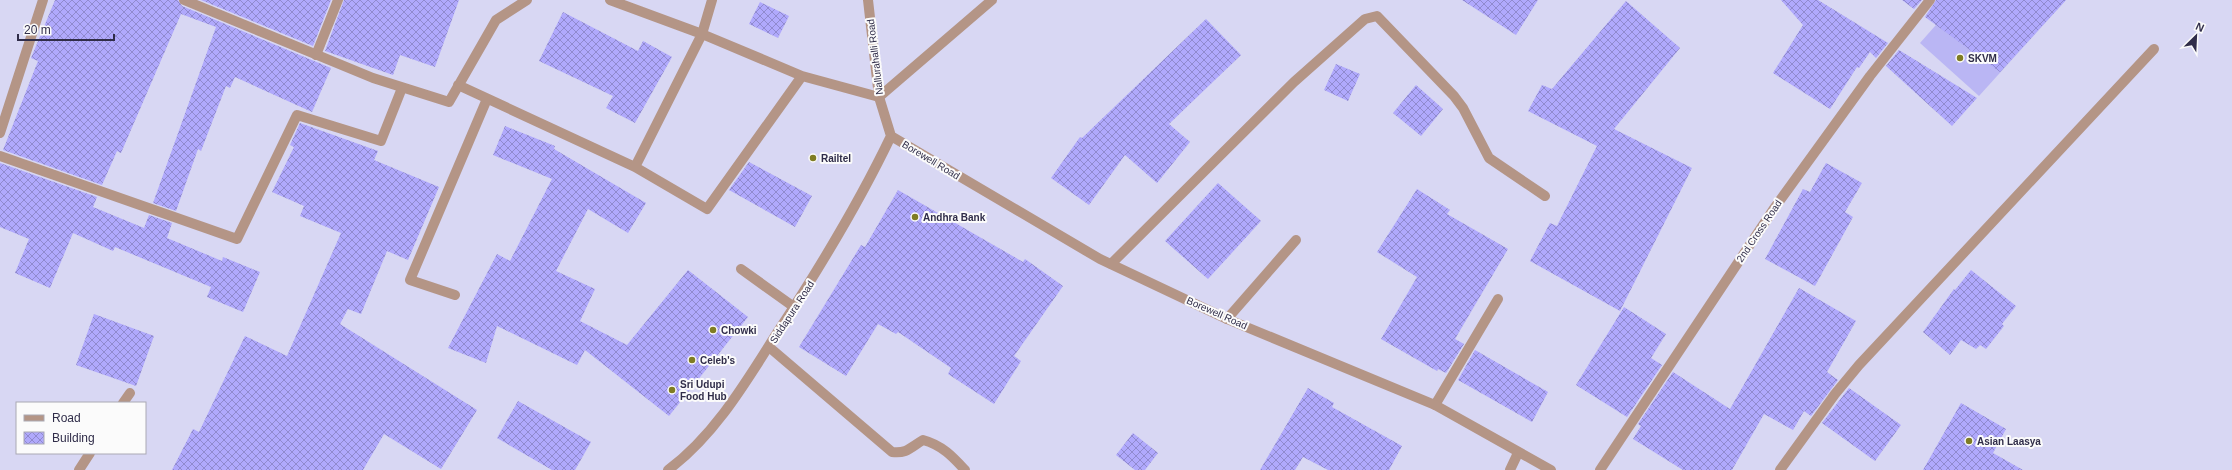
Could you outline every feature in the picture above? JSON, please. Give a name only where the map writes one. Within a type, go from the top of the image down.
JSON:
[{"type":"street","points":[[0,133],[43,0]]},
{"type":"street","points":[[184,0],[316,55],[402,88],[448,102],[496,20],[527,0]]},
{"type":"street","points":[[316,55],[338,0]]},
{"type":"street","points":[[610,0],[702,34],[802,76],[879,97],[992,0]]},
{"type":"street","points":[[635,167],[702,34],[712,0]]},
{"type":"street","name":"Nallurahalli Road","points":[[868,0],[879,97],[891,136]]},
{"type":"street","name":"2nd Cross Road","points":[[1600,470],[1773,210],[1870,76],[1930,0]]},
{"type":"street","points":[[1111,264],[1294,82],[1365,19],[1373,15],[1377,16],[1454,96],[1463,108],[1489,158],[1545,196]]},
{"type":"street","points":[[1780,470],[1835,394],[1859,365],[2154,49]]},
{"type":"street","points":[[458,85],[635,167],[707,209],[802,76]]},
{"type":"street","points":[[0,156],[237,240],[298,115],[381,141],[402,88]]},
{"type":"street","points":[[455,295],[410,280],[487,98]]},
{"type":"street","name":"Borewell Road","points":[[891,136],[1111,264],[1227,319],[1435,405],[1518,453],[1551,470]]},
{"type":"street","name":"Siddapura Road","points":[[668,470],[680,461],[721,418],[823,264],[866,189],[891,136]]},
{"type":"street","points":[[1227,319],[1296,240]]},
{"type":"street","points":[[741,269],[794,307]]},
{"type":"street","points":[[1435,405],[1498,299]]},
{"type":"street","points":[[768,347],[892,452],[901,453],[909,451],[923,440],[935,443],[949,453],[966,470]]},
{"type":"street","points":[[124,402],[130,393]]},
{"type":"street","points":[[1510,470],[1518,453]]},
{"type":"street","points":[[79,470],[89,454]]},
{"type":"shaded area","name":"SKVM","points":[[1958,0],[2066,0],[1979,96],[1920,43]]},
{"type":"building","points":[[55,0],[178,0],[182,6],[331,68],[312,112],[235,77],[230,88],[226,86],[201,151],[198,149],[176,211],[153,203],[216,27],[181,14],[121,153],[117,151],[102,185],[3,150],[38,61],[31,58]]},
{"type":"building","points":[[201,0],[331,0],[313,46]]},
{"type":"building","points":[[344,0],[459,0],[435,67],[400,55],[393,75],[325,51]]},
{"type":"building","points":[[1462,0],[1538,0],[1516,35]]},
{"type":"building","points":[[1781,0],[1818,0],[1888,43],[1876,58],[1870,52],[1859,68],[1857,67],[1830,109],[1773,73],[1803,25]]},
{"type":"building","points":[[1902,0],[1922,0],[1914,9]]},
{"type":"building","points":[[1936,0],[2066,0],[2000,72],[1925,17]]},
{"type":"building","points":[[1626,1],[1680,48],[1614,129],[1692,168],[1620,311],[1530,261],[1550,223],[1557,226],[1597,146],[1528,111],[1542,85],[1552,89]]},
{"type":"building","points":[[760,2],[789,16],[778,38],[749,24]]},
{"type":"building","points":[[563,12],[638,51],[643,41],[672,57],[635,123],[606,108],[613,96],[539,61]]},
{"type":"building","points":[[1206,19],[1241,55],[1169,124],[1190,142],[1157,183],[1125,155],[1089,205],[1051,178],[1080,137],[1082,138]]},
{"type":"building","points":[[1899,50],[1977,98],[1952,126],[1886,66]]},
{"type":"building","points":[[1336,64],[1360,74],[1348,101],[1324,90]]},
{"type":"building","points":[[1416,85],[1443,109],[1421,136],[1393,113]]},
{"type":"building","points":[[300,123],[378,151],[374,160],[439,187],[408,260],[387,251],[361,314],[348,309],[340,324],[477,410],[441,469],[384,434],[363,470],[172,470],[193,429],[199,432],[245,336],[287,356],[341,233],[300,216],[304,206],[272,192],[294,147],[290,145]]},
{"type":"building","points":[[505,126],[555,146],[554,149],[646,203],[628,233],[588,209],[556,271],[595,289],[580,321],[627,345],[688,270],[748,317],[669,416],[585,350],[577,365],[497,326],[486,363],[448,348],[497,254],[510,261],[552,179],[493,155]]},
{"type":"building","points":[[749,162],[812,196],[795,227],[729,190]]},
{"type":"building","points":[[0,163],[97,197],[93,207],[144,228],[149,215],[172,223],[167,238],[222,261],[223,257],[260,272],[243,312],[207,297],[211,287],[115,247],[113,251],[73,233],[50,288],[15,273],[29,239],[0,227]]},
{"type":"building","points":[[1826,163],[1862,183],[1845,212],[1853,217],[1815,286],[1765,259],[1803,189],[1810,192]]},
{"type":"building","points":[[1218,183],[1261,221],[1208,279],[1165,241]]},
{"type":"building","points":[[1417,189],[1450,210],[1447,214],[1508,249],[1455,339],[1464,344],[1446,373],[1438,369],[1437,371],[1381,339],[1417,277],[1377,252]]},
{"type":"building","points":[[898,190],[1023,262],[1025,259],[1063,286],[1014,356],[1021,361],[994,404],[948,374],[951,368],[898,332],[896,334],[878,324],[846,376],[799,347],[861,245],[865,247]]},
{"type":"building","points":[[1971,270],[2016,306],[2002,324],[2004,326],[1986,349],[1980,345],[1976,349],[1961,340],[1950,355],[1923,332],[1954,289],[1955,290]]},
{"type":"building","points":[[1799,288],[1856,321],[1827,372],[1838,380],[1811,416],[1804,411],[1793,430],[1764,414],[1732,470],[1683,470],[1633,439],[1641,426],[1638,424],[1673,372],[1730,409]]},
{"type":"building","points":[[1624,307],[1666,334],[1651,358],[1662,365],[1627,417],[1576,385]]},
{"type":"building","points":[[94,314],[154,336],[136,386],[76,365]]},
{"type":"building","points":[[1475,350],[1548,392],[1532,422],[1458,380]]},
{"type":"building","points":[[1308,388],[1334,403],[1332,407],[1402,446],[1389,470],[1328,470],[1303,457],[1295,470],[1260,470]]},
{"type":"building","points":[[1849,388],[1901,425],[1875,461],[1822,423]]},
{"type":"building","points":[[518,401],[591,442],[575,470],[552,470],[497,438]]},
{"type":"building","name":"Asian Laasya","points":[[1961,403],[2006,429],[1993,453],[2023,470],[1923,470]]},
{"type":"building","points":[[1133,433],[1158,453],[1145,470],[1135,470],[1116,455]]},
{"type":"place","name":"SKVM","points":[[1960,58]]},
{"type":"place","name":"Railtel","points":[[813,158]]},
{"type":"place","name":"Andhra Bank","points":[[915,217]]},
{"type":"place","name":"Chowki","points":[[713,330]]},
{"type":"place","name":"Celeb's","points":[[692,360]]},
{"type":"place","name":"Sri Udupi Food Hub","points":[[672,390]]},
{"type":"place","name":"Asian Laasya","points":[[1969,441]]}]
